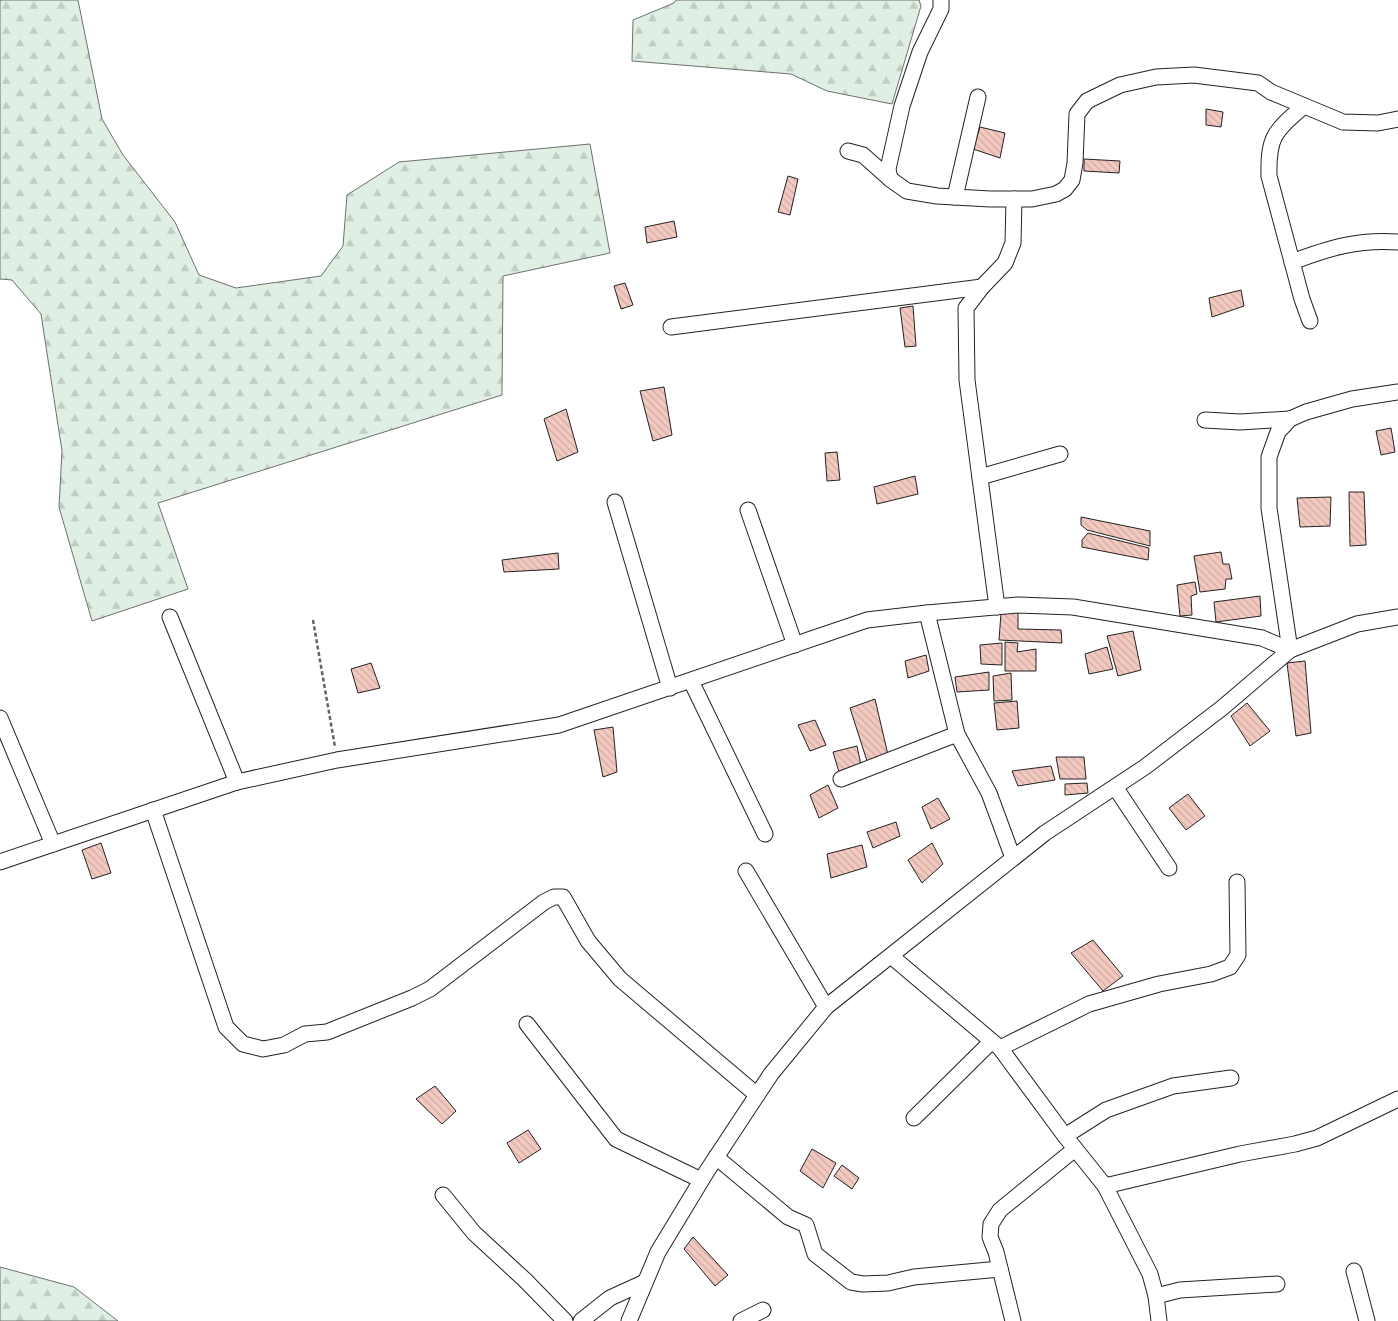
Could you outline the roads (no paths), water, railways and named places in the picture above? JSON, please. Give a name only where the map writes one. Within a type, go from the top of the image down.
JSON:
[{"type":"street","points":[[890,180],[888,169],[902,106],[920,52],[941,9],[941,0]]},
{"type":"street","points":[[848,151],[863,154],[890,180],[907,191],[955,197],[1032,199],[1056,194],[1065,189],[1072,180],[1075,163],[1077,114],[1087,101],[1120,85],[1156,77],[1194,76],[1258,83],[1271,92],[1343,122],[1378,123],[1398,118]]},
{"type":"street","points":[[955,197],[978,97]]},
{"type":"street","points":[[1304,106],[1285,123],[1273,138],[1269,156],[1269,176],[1302,299],[1310,321]]},
{"type":"street","points":[[997,607],[968,380],[966,308],[982,287],[1005,263],[1012,243],[1014,199]]},
{"type":"street","points":[[1292,262],[1349,243],[1373,240],[1398,242]]},
{"type":"street","points":[[671,327],[982,287]]},
{"type":"street","points":[[1205,420],[1240,422],[1290,419],[1306,412],[1352,399],[1398,392]]},
{"type":"street","points":[[1290,419],[1278,432],[1269,458],[1269,508],[1290,650]]},
{"type":"street","points":[[980,477],[1060,454]]},
{"type":"street","points":[[615,502],[670,688]]},
{"type":"street","points":[[748,510],[795,645]]},
{"type":"street","points":[[0,862],[237,782],[337,760],[559,725],[867,620],[997,607],[1074,607],[1262,638],[1290,650]]},
{"type":"street","points":[[927,613],[957,734],[990,793],[1013,858]]},
{"type":"street","points":[[170,617],[237,782]]},
{"type":"street","points":[[629,1321],[658,1252],[716,1157],[771,1074],[826,1007],[1045,833],[1145,768],[1222,708],[1290,650],[1357,624],[1398,617]]},
{"type":"street","points":[[691,681],[765,834]]},
{"type":"street","points":[[0,718],[53,844]]},
{"type":"street","points":[[841,779],[957,734]]},
{"type":"street","points":[[1115,787],[1169,868]]},
{"type":"street","points":[[153,810],[226,1026],[243,1044],[263,1049],[284,1045],[305,1034],[327,1032],[412,998],[443,980],[544,902],[554,897],[563,897],[588,941],[620,979],[757,1095]]},
{"type":"street","points":[[746,872],[826,1007]]},
{"type":"street","points":[[914,1118],[995,1045],[1089,1004],[1159,984],[1211,974],[1230,967],[1238,955],[1237,882]]},
{"type":"street","points":[[891,956],[995,1045],[1064,1136],[1105,1186],[1150,1274],[1156,1296],[1159,1321]]},
{"type":"street","points":[[527,1024],[616,1139],[702,1180]]},
{"type":"street","points":[[1064,1136],[1106,1110],[1174,1086],[1231,1078]]},
{"type":"street","points":[[1105,1186],[1317,1138],[1398,1099]]},
{"type":"street","points":[[1013,1321],[990,1237],[991,1224],[1000,1210],[1075,1150]]},
{"type":"street","points":[[716,1157],[788,1217],[806,1225],[815,1254],[851,1282],[863,1284],[888,1283],[914,1277],[1000,1270]]},
{"type":"street","points":[[443,1195],[474,1233],[525,1280],[565,1321]]},
{"type":"street","points":[[1354,1271],[1367,1321]]},
{"type":"street","points":[[581,1321],[610,1298],[645,1282]]},
{"type":"street","points":[[1156,1296],[1180,1290],[1277,1284]]},
{"type":"street","points":[[741,1321],[763,1310]]}]
